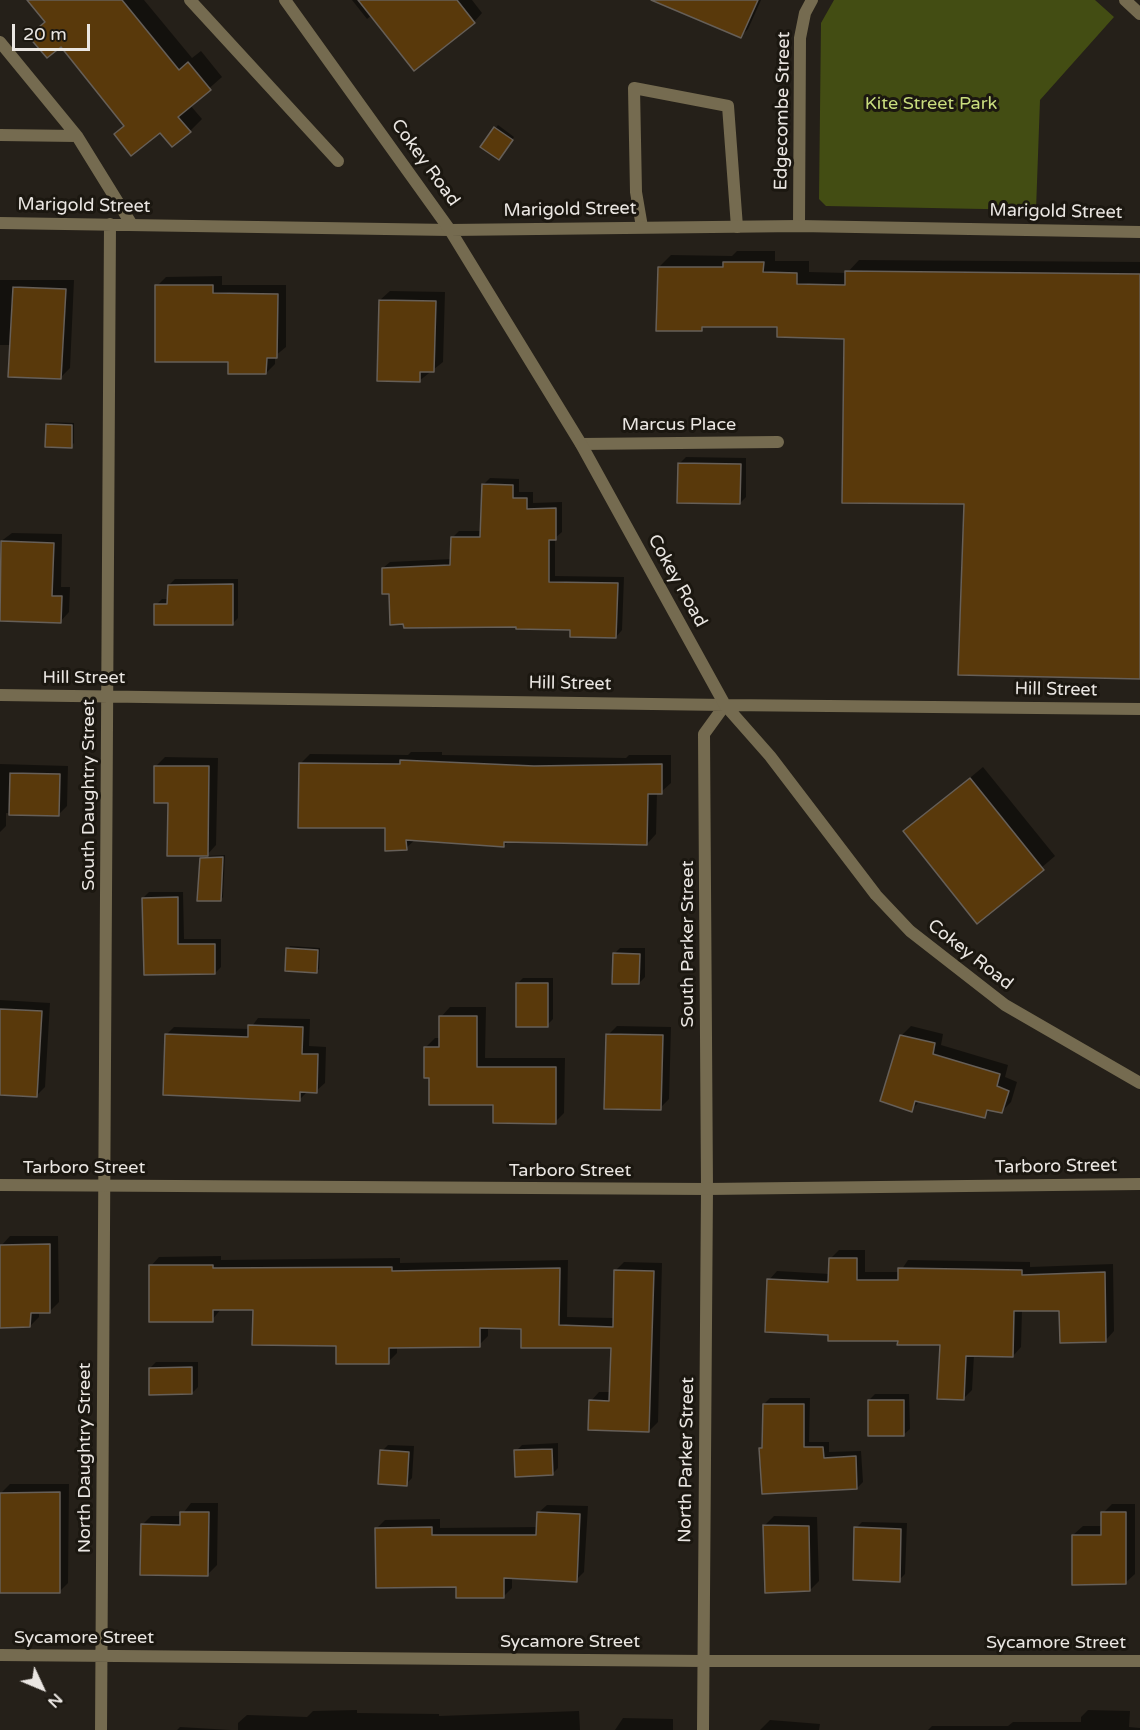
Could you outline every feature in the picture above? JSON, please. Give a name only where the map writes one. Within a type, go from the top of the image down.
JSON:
[{"type":"street","points":[[190,0],[338,161]]},
{"type":"street","name":"Cokey Road","points":[[285,0],[450,230],[581,444],[725,705],[770,756],[876,895],[910,931],[1005,1005],[1140,1083]]},
{"type":"street","name":"Edgecombe Street","points":[[799,226],[800,38],[805,13],[812,0]]},
{"type":"street","points":[[1125,0],[1140,14]]},
{"type":"street","points":[[0,42],[77,136],[132,225]]},
{"type":"street","points":[[642,228],[636,192],[634,88],[728,106],[737,227]]},
{"type":"street","points":[[0,135],[77,136]]},
{"type":"street","name":"Marigold Street","points":[[0,223],[450,230],[799,226],[1140,232]]},
{"type":"street","name":"South Daughtry Street","points":[[104,1186],[110,224]]},
{"type":"street","name":"Marcus Place","points":[[581,444],[778,442]]},
{"type":"street","name":"Hill Street","points":[[0,695],[1140,709]]},
{"type":"street","name":"South Parker Street","points":[[707,1190],[704,734],[725,705]]},
{"type":"street","name":"Tarboro Street","points":[[0,1185],[707,1190],[1140,1184]]},
{"type":"street","name":"North Daughtry Street","points":[[101,1730],[104,1186]]},
{"type":"street","name":"North Parker Street","points":[[703,1730],[707,1190]]},
{"type":"street","name":"Sycamore Street","points":[[0,1655],[703,1661],[1140,1661]]},
{"type":"green space","name":"Kite Street Park","points":[[834,0],[1095,0],[1114,17],[1040,100],[1036,210],[826,206],[819,199],[821,23]]},
{"type":"building","points":[[27,0],[122,0],[179,70],[188,62],[211,90],[178,117],[191,132],[172,147],[160,133],[131,156],[114,134],[124,126],[61,47],[47,58],[28,36],[45,22]]},
{"type":"building","points":[[358,0],[457,0],[475,23],[414,71]]},
{"type":"building","points":[[651,0],[758,0],[741,38]]},
{"type":"building","points":[[494,127],[513,140],[499,160],[480,147]]},
{"type":"building","points":[[723,262],[764,262],[763,272],[797,273],[797,284],[845,285],[845,271],[1140,274],[1140,679],[958,675],[964,504],[842,503],[844,339],[777,337],[777,327],[702,327],[702,331],[656,331],[658,267],[723,267]]},
{"type":"building","points":[[155,285],[213,285],[213,293],[278,294],[277,358],[267,358],[266,374],[228,374],[228,362],[155,362]]},
{"type":"building","points":[[13,287],[66,289],[61,379],[8,377]]},
{"type":"building","points":[[379,300],[436,301],[434,372],[420,372],[420,382],[377,381]]},
{"type":"building","points":[[46,424],[72,425],[72,448],[45,447]]},
{"type":"building","points":[[678,463],[741,464],[740,504],[677,503]]},
{"type":"building","points":[[482,484],[513,485],[513,498],[527,498],[527,509],[556,508],[556,540],[549,540],[549,582],[618,583],[616,638],[570,637],[570,630],[516,629],[516,627],[404,628],[403,624],[390,625],[389,594],[382,594],[382,568],[450,565],[451,537],[480,537]]},
{"type":"building","points":[[1,541],[54,543],[52,596],[62,596],[61,623],[0,621]]},
{"type":"building","points":[[233,584],[233,625],[154,625],[154,604],[167,604],[168,585]]},
{"type":"building","points":[[400,760],[534,766],[662,764],[662,794],[648,794],[647,845],[504,842],[504,847],[406,840],[407,850],[385,851],[385,828],[298,828],[299,763],[400,764]]},
{"type":"building","points":[[154,766],[209,766],[208,856],[167,856],[168,803],[154,803]]},
{"type":"building","points":[[10,773],[60,774],[59,816],[9,815]]},
{"type":"building","points":[[970,778],[1044,870],[977,924],[903,831]]},
{"type":"building","points":[[223,857],[221,901],[197,901],[200,858]]},
{"type":"building","points":[[178,897],[178,944],[215,944],[215,974],[144,975],[142,898]]},
{"type":"building","points":[[286,948],[318,950],[317,973],[285,971]]},
{"type":"building","points":[[613,953],[640,954],[639,984],[612,984]]},
{"type":"building","points":[[516,983],[548,983],[548,1027],[516,1027]]},
{"type":"building","points":[[0,1009],[42,1011],[37,1097],[0,1095]]},
{"type":"building","points":[[439,1016],[477,1016],[477,1067],[556,1067],[556,1124],[493,1123],[493,1105],[429,1105],[429,1078],[424,1078],[424,1047],[439,1047]]},
{"type":"building","points":[[248,1025],[303,1027],[302,1054],[318,1054],[317,1093],[300,1092],[300,1101],[163,1095],[165,1034],[248,1037]]},
{"type":"building","points":[[606,1034],[663,1035],[661,1110],[604,1109]]},
{"type":"building","points":[[900,1035],[935,1043],[933,1054],[1000,1074],[997,1086],[1009,1091],[1002,1113],[987,1110],[985,1118],[915,1101],[912,1112],[880,1101]]},
{"type":"building","points":[[50,1244],[50,1313],[31,1313],[30,1327],[0,1328],[0,1245]]},
{"type":"building","points":[[829,1258],[857,1258],[857,1280],[898,1280],[898,1268],[1022,1270],[1022,1275],[1105,1272],[1106,1342],[1060,1343],[1059,1311],[1014,1311],[1013,1357],[966,1356],[964,1400],[937,1399],[940,1345],[897,1345],[898,1341],[828,1341],[828,1335],[765,1332],[767,1279],[828,1282]]},
{"type":"building","points":[[149,1265],[213,1265],[213,1268],[392,1267],[392,1271],[560,1268],[559,1325],[613,1327],[614,1270],[654,1271],[649,1432],[588,1430],[589,1400],[609,1401],[611,1348],[521,1348],[521,1329],[480,1328],[480,1347],[389,1348],[389,1364],[336,1364],[336,1346],[252,1345],[253,1310],[213,1310],[213,1322],[149,1322]]},
{"type":"building","points":[[192,1367],[192,1394],[149,1395],[149,1368]]},
{"type":"building","points":[[868,1400],[904,1400],[904,1436],[868,1436]]},
{"type":"building","points":[[763,1404],[804,1404],[804,1447],[823,1447],[824,1458],[856,1456],[857,1489],[762,1494],[759,1448],[762,1448]]},
{"type":"building","points":[[552,1449],[553,1475],[515,1477],[514,1450]]},
{"type":"building","points":[[380,1450],[409,1452],[407,1486],[378,1484]]},
{"type":"building","points":[[60,1492],[60,1593],[0,1593],[0,1493]]},
{"type":"building","points":[[180,1512],[209,1512],[208,1576],[140,1575],[141,1524],[180,1525]]},
{"type":"building","points":[[537,1512],[580,1514],[577,1582],[504,1578],[504,1598],[456,1598],[456,1587],[376,1588],[375,1528],[432,1527],[432,1535],[536,1535]]},
{"type":"building","points":[[1101,1512],[1126,1512],[1126,1584],[1072,1585],[1072,1535],[1101,1535]]},
{"type":"building","points":[[763,1525],[809,1526],[810,1591],[765,1593]]},
{"type":"building","points":[[854,1527],[901,1529],[900,1582],[853,1580]]}]
